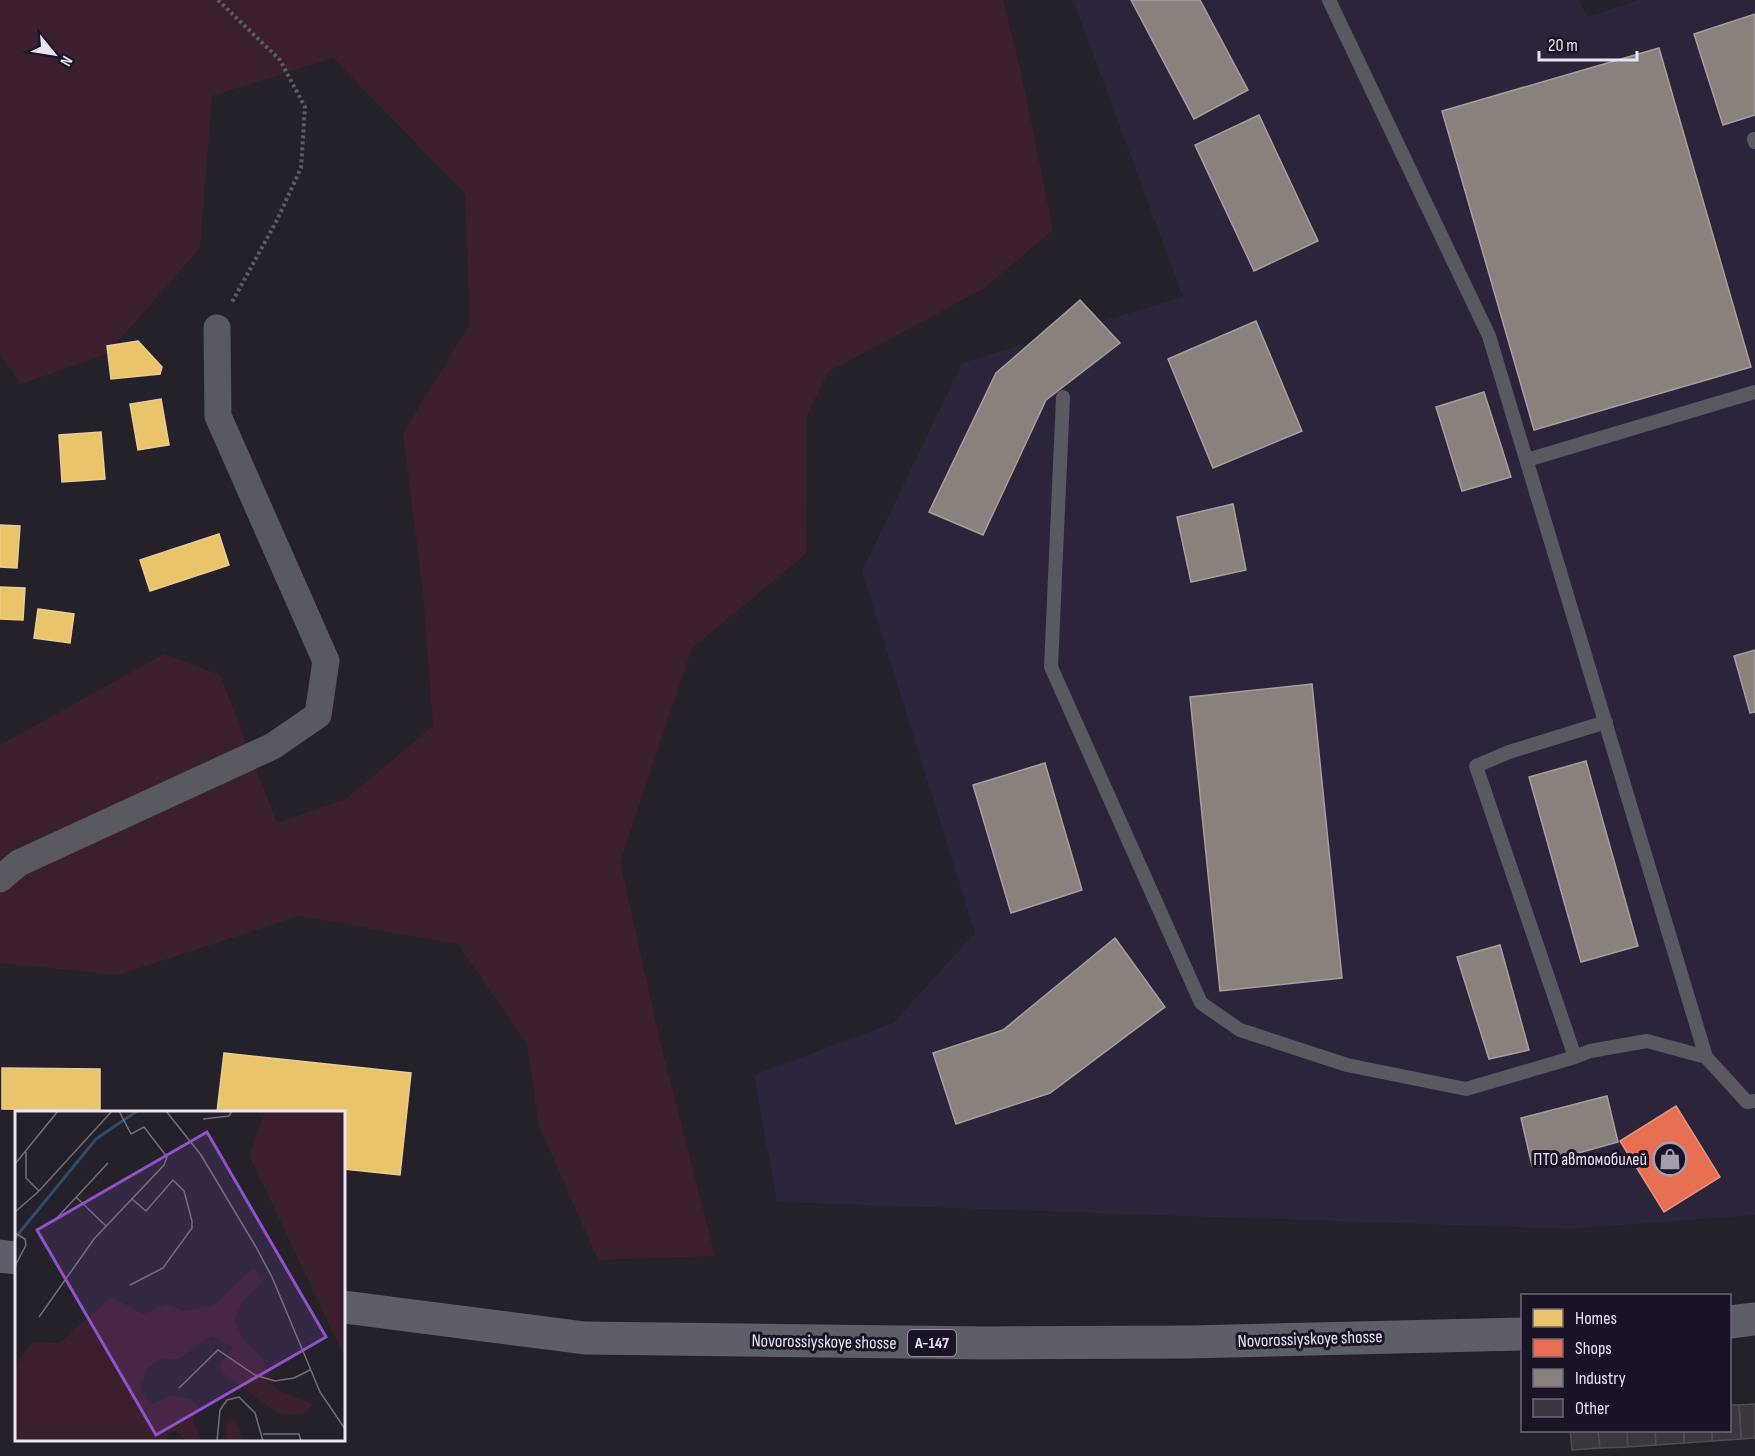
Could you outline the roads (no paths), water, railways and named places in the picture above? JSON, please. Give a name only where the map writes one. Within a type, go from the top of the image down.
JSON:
[{"type":"highway","points":[[0,1256],[15,1258]]},
{"type":"highway","name":"Novorossiyskoye shosse","points":[[345,1307],[596,1338],[998,1343],[1188,1342],[1521,1335]]},
{"type":"highway","points":[[1731,1322],[1755,1319]]},
{"type":"street","points":[[0,879],[19,863],[273,746],[318,715],[326,661],[218,416],[218,328]]},
{"type":"lane","points":[[1329,0],[1489,336],[1706,1057],[1747,1102],[1755,1101]]},
{"type":"lane","points":[[1527,460],[1755,392]]},
{"type":"lane","points":[[1063,397],[1051,667],[1201,1003],[1240,1030],[1251,1034],[1347,1065],[1466,1089],[1590,1051],[1647,1041],[1706,1057]]},
{"type":"lane","points":[[1575,1057],[1476,766],[1509,752],[1605,722]]},
{"type":"place","name":"ПТО автомобилей","points":[[1670,1159]]}]
